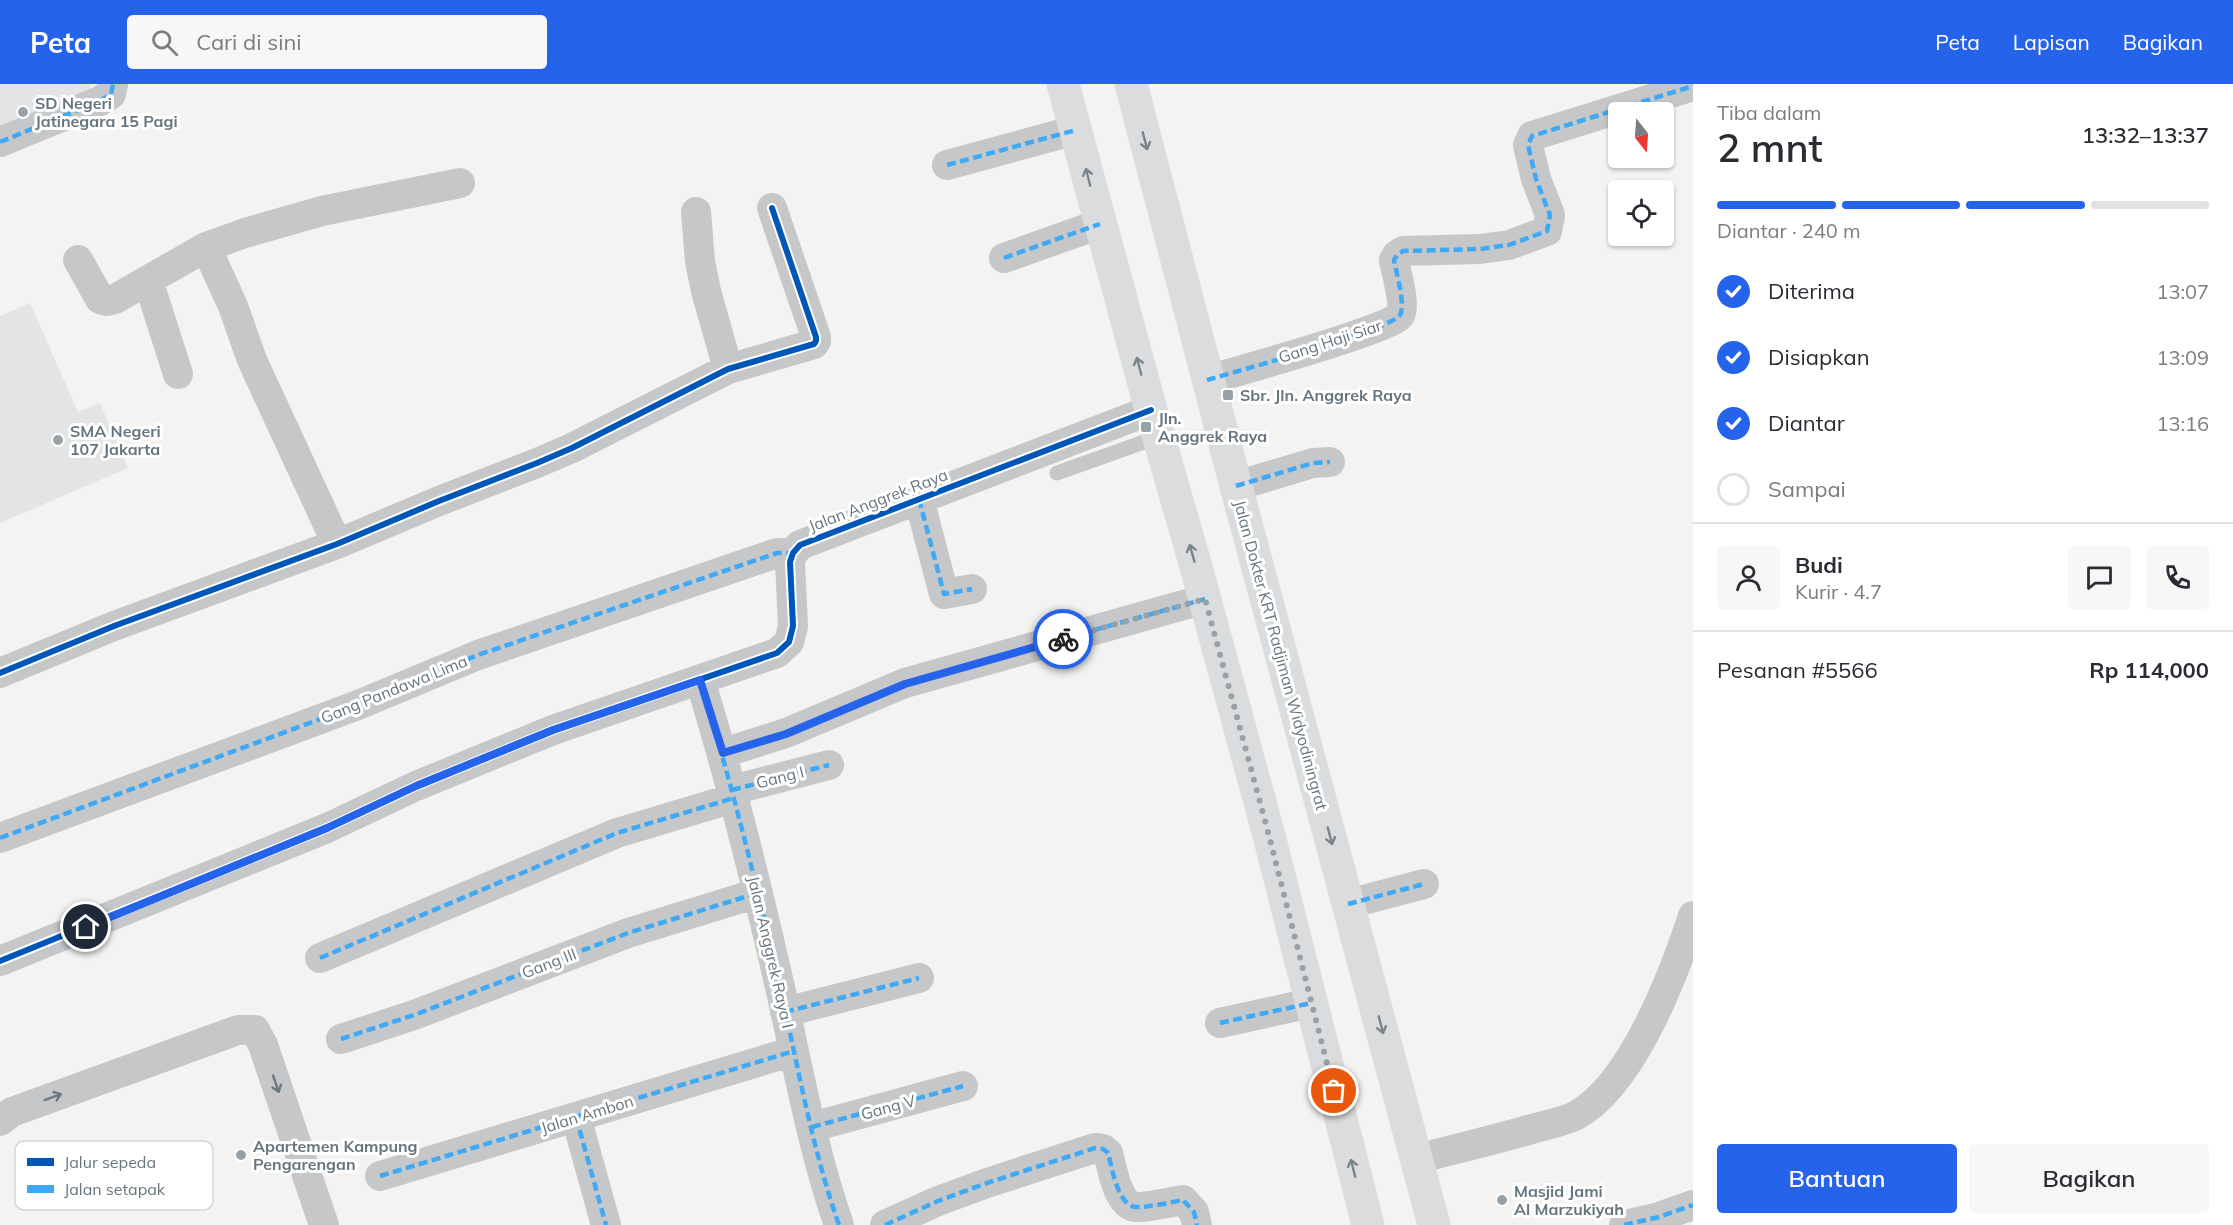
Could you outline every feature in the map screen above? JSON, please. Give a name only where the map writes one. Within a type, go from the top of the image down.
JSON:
[{"type":"main road","points":[[1063,84],[1154,423],[1205,599],[1267,828],[1368,1225]]},
{"type":"main road","name":"Jalan Dokter KRT Radjiman Widyodiningrat","points":[[1131,84],[1207,380],[1434,1225]]},
{"type":"street","points":[[0,142],[100,101],[111,94],[113,84]]},
{"type":"street","name":"Gang Haji Siar","points":[[1207,380],[1365,332],[1400,316],[1403,307],[1394,260],[1403,251],[1480,249],[1509,245],[1547,231],[1550,215],[1536,179],[1528,145],[1532,136],[1693,86]]},
{"type":"street","points":[[947,165],[1076,130]]},
{"type":"street","points":[[78,260],[100,298],[106,301],[115,299],[206,247],[245,233],[322,211],[460,183]]},
{"type":"street","points":[[0,673],[114,626],[337,544],[572,448],[728,369],[814,344],[816,341],[772,208]]},
{"type":"street","points":[[696,212],[704,281],[728,369]]},
{"type":"street","points":[[1004,258],[1100,224]]},
{"type":"street","points":[[206,247],[233,306],[252,360],[337,544]]},
{"type":"street","points":[[148,280],[178,374]]},
{"type":"street","name":"Jalan Anggrek Raya","points":[[793,553],[800,545],[919,499],[1154,423]]},
{"type":"street","points":[[1236,486],[1313,463],[1330,462]]},
{"type":"street","points":[[919,499],[944,594],[972,589]]},
{"type":"street","name":"Gang Pandawa Lima","points":[[0,838],[358,705],[478,655],[777,553],[793,553]]},
{"type":"street","points":[[0,961],[316,832],[416,786],[553,730],[777,653],[789,642],[793,627],[790,562],[793,553]]},
{"type":"street","points":[[723,753],[786,734],[905,684],[1205,599]]},
{"type":"street","name":"Jalan Anggrek Raya I","points":[[700,680],[723,753],[758,892],[828,1195],[839,1225]]},
{"type":"street","name":"Gang I","points":[[320,958],[617,833],[829,765]]},
{"type":"street","points":[[1348,904],[1424,884]]},
{"type":"street","name":"Gang III","points":[[341,1040],[414,1015],[628,933],[758,892]]},
{"type":"street","points":[[1417,1159],[1574,1117],[1591,1106],[1610,1088],[1661,1002],[1681,980],[1693,916]]},
{"type":"street","points":[[785,1012],[919,978]]},
{"type":"street","points":[[1220,1023],[1311,1003]]},
{"type":"street","points":[[0,1121],[12,1112],[238,1030],[255,1030],[263,1044],[324,1225]]},
{"type":"street","name":"Jalan Ambon","points":[[380,1176],[794,1051]]},
{"type":"street","name":"Gang V","points":[[812,1127],[963,1086]]},
{"type":"street","points":[[576,1117],[606,1225]]},
{"type":"street","points":[[885,1225],[938,1201],[987,1183],[1095,1148],[1103,1149],[1108,1153],[1120,1194],[1127,1203],[1135,1207],[1183,1200],[1194,1212],[1197,1225]]},
{"type":"street","points":[[1624,1225],[1660,1221],[1693,1205]]},
{"type":"lane","points":[[1057,473],[1154,423]]},
{"type":"shaded area","name":"SD Negeri Jatinegara 15 Pagi","points":[[0,84],[90,84],[91,95],[0,130]]},
{"type":"shaded area","name":"SMA Negeri 107 Jakarta","points":[[30,303],[78,412],[100,403],[128,468],[0,523],[0,316]]},
{"type":"marked path","points":[[0,142],[100,101],[111,94],[113,84]]},
{"type":"marked path","points":[[1207,380],[1343,340],[1391,321],[1400,315],[1402,310],[1394,260],[1403,251],[1480,249],[1509,245],[1547,231],[1550,215],[1536,179],[1528,145],[1532,136],[1693,86]]},
{"type":"marked path","points":[[947,165],[1076,130]]},
{"type":"marked path","points":[[1004,258],[1100,224]]},
{"type":"marked path","points":[[1236,486],[1313,463],[1330,462]]},
{"type":"marked path","points":[[919,499],[944,594],[972,589]]},
{"type":"marked path","points":[[0,838],[358,705],[478,655],[777,553],[793,553]]},
{"type":"marked path","points":[[723,753],[786,733],[905,683],[1205,599]]},
{"type":"marked path","points":[[700,680],[744,837],[814,1140],[839,1225]]},
{"type":"marked path","points":[[732,790],[829,765]]},
{"type":"marked path","points":[[320,958],[617,833],[734,798]]},
{"type":"marked path","points":[[1348,904],[1424,884]]},
{"type":"marked path","points":[[341,1039],[414,1015],[628,933],[758,893]]},
{"type":"marked path","points":[[785,1012],[919,978]]},
{"type":"marked path","points":[[1220,1023],[1311,1003]]},
{"type":"marked path","points":[[380,1176],[794,1051]]},
{"type":"marked path","points":[[812,1127],[963,1086]]},
{"type":"marked path","points":[[576,1117],[606,1225]]},
{"type":"marked path","points":[[885,1225],[938,1201],[987,1183],[1095,1148],[1103,1149],[1108,1153],[1116,1184],[1129,1204],[1135,1207],[1145,1207],[1183,1200],[1194,1212],[1197,1225]]},
{"type":"marked path","points":[[1624,1225],[1659,1217],[1693,1205]]},
{"type":"cycle path","points":[[0,673],[114,626],[337,544],[537,463],[572,448],[728,369],[814,344],[816,337],[772,208]]},
{"type":"cycle path","points":[[0,961],[327,828],[416,786],[553,730],[777,653],[789,642],[793,626],[790,562],[793,553],[800,545],[1151,410]]},
{"type":"way so far","points":[[1063,639],[1205,599],[1267,828],[1334,1091]]},
{"type":"place","name":"SD Negeri Jatinegara 15 Pagi","points":[[23,112]]},
{"type":"place","name":"Sbr. Jln. Anggrek Raya","points":[[1228,395]]},
{"type":"place","name":"Jln. Anggrek Raya","points":[[1146,427]]},
{"type":"place","name":"SMA Negeri 107 Jakarta","points":[[58,440]]},
{"type":"place","name":"Apartemen Kampung Pengarengan","points":[[241,1155]]},
{"type":"place","name":"Masjid Jami Al Marzukiyah","points":[[1502,1200]]},
{"type":"route","points":[[86,927],[327,828],[416,786],[519,746],[553,730],[700,680],[723,753],[786,734],[905,684],[1063,639]]}]
